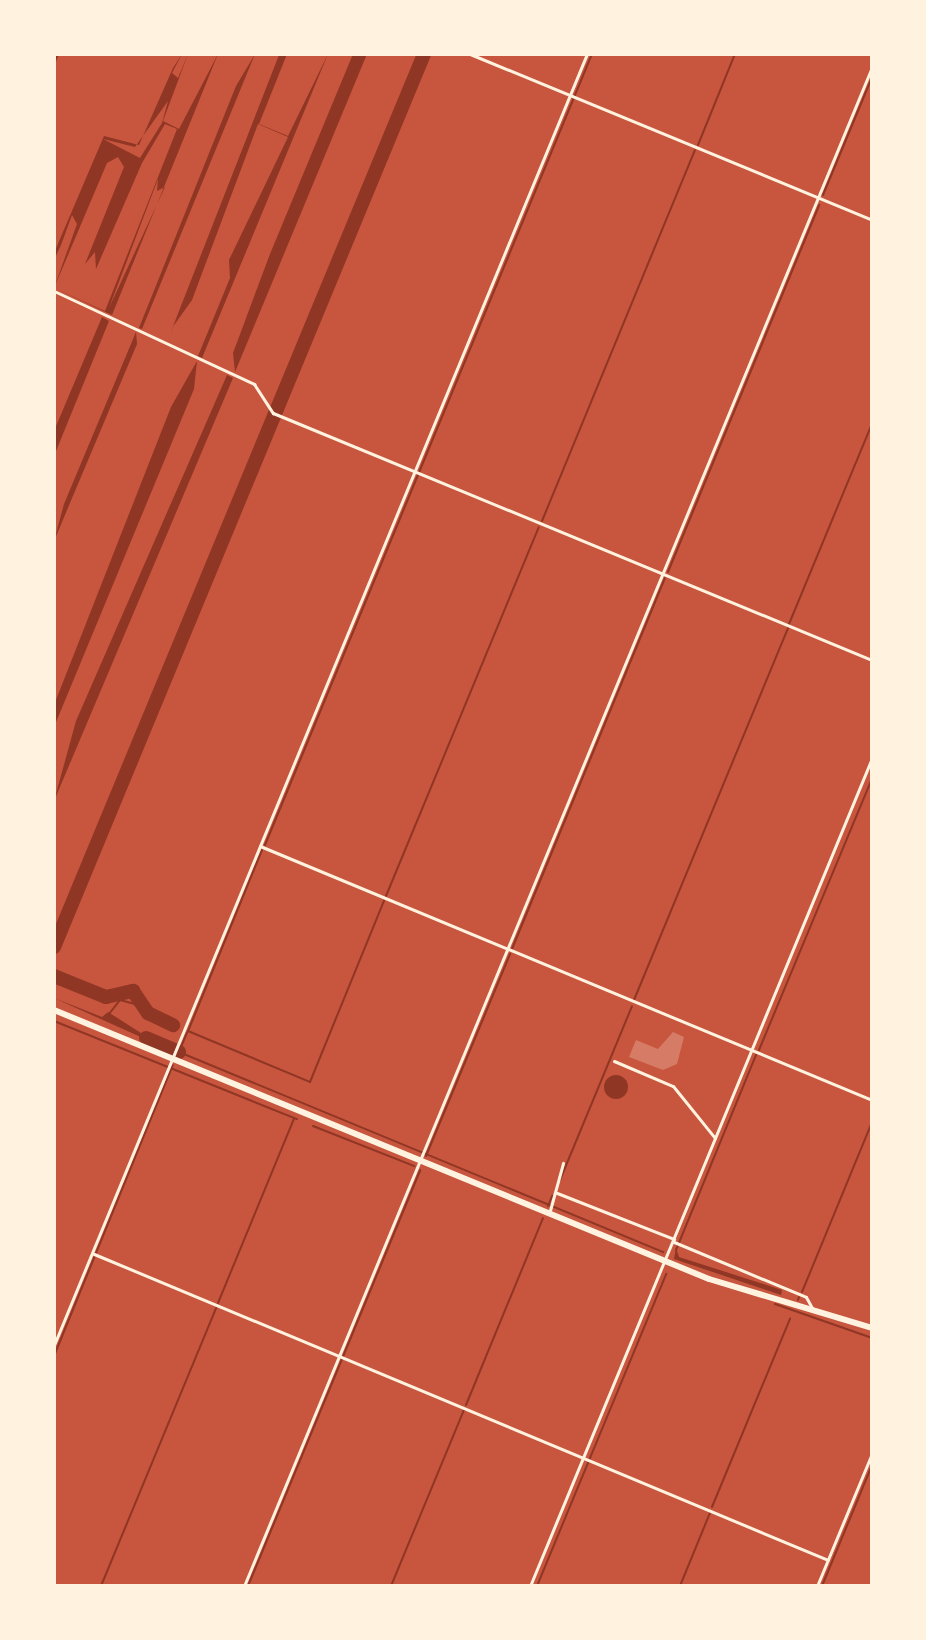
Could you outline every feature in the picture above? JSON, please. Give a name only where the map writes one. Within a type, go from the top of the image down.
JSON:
[{"type":"main road","points":[[54,1010],[552,1208],[664,1262],[872,1328]]},
{"type":"street","points":[[470,54],[872,220]]},
{"type":"street","points":[[54,1345],[95,1255],[171,1059],[418,472],[587,54]]},
{"type":"street","points":[[244,1586],[872,67]]},
{"type":"street","points":[[54,291],[254,384],[276,414],[872,660]]},
{"type":"street","points":[[530,1586],[587,1460],[664,1262],[872,758]]},
{"type":"street","points":[[260,846],[872,1100]]},
{"type":"street","points":[[614,1061],[673,1086],[715,1138]]},
{"type":"street","points":[[552,1208],[563,1163]]},
{"type":"street","points":[[557,1193],[806,1297],[812,1308]]},
{"type":"street","points":[[95,1255],[828,1560]]},
{"type":"street","points":[[817,1586],[872,1453]]},
{"type":"shaded area","points":[[182,54],[172,73],[178,78],[188,54],[163,121],[179,129],[218,54],[164,188],[157,191],[158,179],[109,308],[157,205],[112,315],[54,288],[77,224],[72,215],[54,260],[54,253],[104,136],[137,144],[135,147],[103,139],[140,158],[162,123],[168,101],[143,136],[173,68]],"holes":[[[165,124],[177,129],[105,311],[54,288],[107,163],[118,157],[124,167],[85,264],[95,252],[96,269],[142,163]]]},
{"type":"shaded area","points":[[255,54],[142,329],[139,328],[236,86]]},
{"type":"shaded area","points":[[287,54],[259,124],[288,136],[328,54],[202,358],[171,343],[198,356],[230,278],[229,260],[288,137],[258,124],[192,300],[173,327],[279,55]]},
{"type":"shaded area","points":[[353,54],[367,54],[235,372],[233,353],[270,254]]},
{"type":"shaded area","points":[[102,317],[109,321],[54,456],[54,431]]},
{"type":"shaded area","points":[[136,332],[137,344],[54,541],[64,504]]},
{"type":"shaded area","points":[[197,361],[194,389],[54,727],[54,705],[171,407]]},
{"type":"shaded area","points":[[227,375],[233,378],[54,801],[76,721]]},
{"type":"shaded area","points":[[54,998],[102,1017],[108,1012],[163,1047]]},
{"type":"shaded area","points":[[616,1075],[624,1079],[628,1087],[624,1095],[616,1099],[608,1095],[604,1087],[608,1079]]},
{"type":"shaded area","points":[[676,1248],[679,1257],[782,1290],[781,1295],[674,1259]]},
{"type":"building","points":[[673,1032],[684,1037],[677,1064],[663,1070],[629,1057],[636,1040],[658,1049]]},
{"type":"waterway","points":[[54,64],[58,54]]},
{"type":"waterway","points":[[54,947],[424,54]]},
{"type":"waterway","points":[[265,845],[592,54]]},
{"type":"waterway","points":[[698,145],[735,54]]},
{"type":"waterway","points":[[823,195],[872,77]]},
{"type":"waterway","points":[[542,521],[695,150]]},
{"type":"waterway","points":[[668,572],[819,205]]},
{"type":"waterway","points":[[789,624],[872,424]]},
{"type":"waterway","points":[[386,896],[539,527]]},
{"type":"waterway","points":[[512,949],[665,578]]},
{"type":"waterway","points":[[634,1000],[788,628]]},
{"type":"waterway","points":[[759,1050],[872,778]]},
{"type":"waterway","points":[[262,850],[188,1031],[310,1082],[384,901]]},
{"type":"waterway","points":[[426,1156],[510,954]]},
{"type":"waterway","points":[[54,976],[106,997],[133,991],[148,1013],[173,1025]]},
{"type":"waterway","points":[[109,1014],[120,1000],[142,1006]]},
{"type":"waterway","points":[[560,1180],[632,1006]]},
{"type":"waterway","points":[[54,1021],[297,1119]]},
{"type":"waterway","points":[[178,1054],[187,1033]]},
{"type":"waterway","points":[[146,1038],[179,1052]]},
{"type":"waterway","points":[[179,1052],[663,1252]]},
{"type":"waterway","points":[[676,1250],[756,1055]]},
{"type":"waterway","points":[[54,1356],[173,1065]]},
{"type":"waterway","points":[[218,1303],[294,1119]]},
{"type":"waterway","points":[[802,1292],[872,1122]]},
{"type":"waterway","points":[[313,1126],[414,1166]]},
{"type":"waterway","points":[[248,1586],[420,1170]]},
{"type":"waterway","points":[[548,1206],[552,1196]]},
{"type":"waterway","points":[[466,1405],[543,1218]]},
{"type":"waterway","points":[[537,1586],[666,1274]]},
{"type":"waterway","points":[[775,1304],[872,1338]]},
{"type":"waterway","points":[[101,1586],[216,1308]]},
{"type":"waterway","points":[[712,1507],[790,1319]]},
{"type":"waterway","points":[[391,1586],[464,1410]]},
{"type":"waterway","points":[[822,1586],[872,1465]]},
{"type":"waterway","points":[[680,1586],[710,1513]]}]
